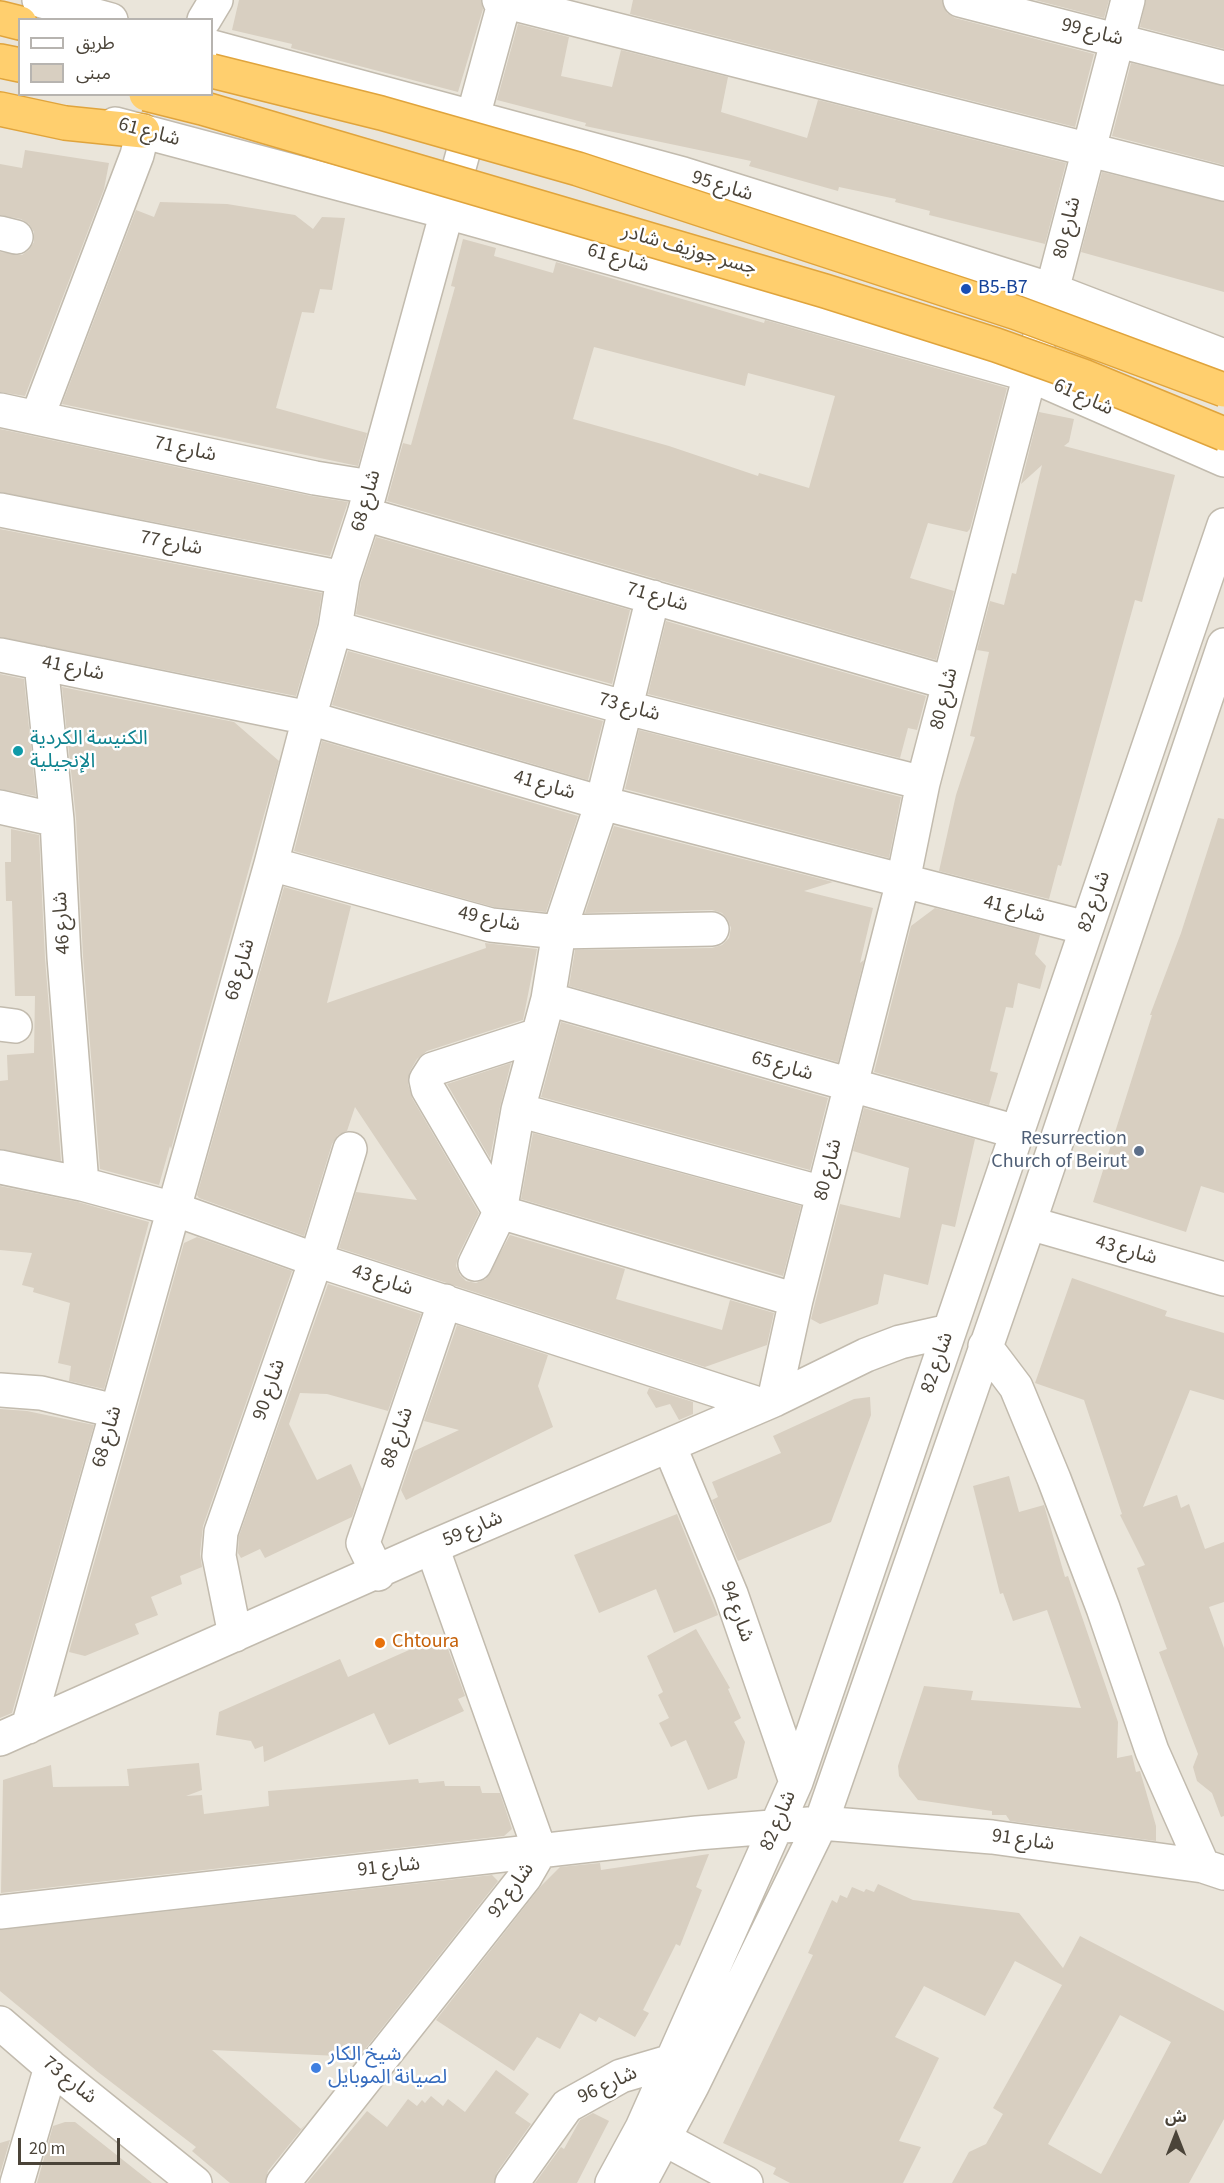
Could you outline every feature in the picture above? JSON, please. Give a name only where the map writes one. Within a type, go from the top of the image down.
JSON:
[{"type":"highway","points":[[0,18],[18,22]]},
{"type":"highway","points":[[0,61],[18,65]]},
{"type":"highway","name":"جسر جوزيف شادر","points":[[213,70],[381,112],[578,169],[1017,313],[1224,390]]},
{"type":"highway","name":"جسر جوزيف شادر","points":[[153,96],[270,128],[973,338],[1083,376],[1224,434]]},
{"type":"highway","points":[[0,109],[65,123],[142,131]]},
{"type":"street","points":[[39,0],[104,18]]},
{"type":"street","points":[[205,18],[216,0]]},
{"type":"street","points":[[473,117],[503,0],[826,85],[1088,148],[1224,184]]},
{"type":"street","name":"شارع 99","points":[[960,0],[1224,68]]},
{"type":"street","name":"شارع 80","points":[[768,1402],[903,881],[923,783],[1128,0]]},
{"type":"street","name":"شارع 95","points":[[213,47],[683,174],[1052,290],[1224,356]]},
{"type":"street","name":"شارع 61","points":[[0,93],[446,212],[1030,375],[1224,459]]},
{"type":"street","name":"شارع 68","points":[[14,1733],[115,1410],[174,1209],[335,628],[343,578],[368,500],[473,117]]},
{"type":"street","points":[[38,418],[137,155],[142,131]]},
{"type":"street","name":"شارع 71","points":[[0,410],[315,478],[368,500],[653,597],[949,683]]},
{"type":"street","name":"شارع 77","points":[[0,510],[343,578]]},
{"type":"street","name":"شارع 82","points":[[640,2183],[672,2061],[796,1782],[1224,525]]},
{"type":"street","points":[[475,1264],[500,1212],[518,1110],[548,999],[559,932],[602,803],[653,597]]},
{"type":"street","points":[[1191,624],[1224,636]]},
{"type":"street","name":"شارع 73","points":[[335,628],[627,708],[923,783]]},
{"type":"street","name":"شارع 82","points":[[612,2183],[653,2133],[821,1823],[1029,1223],[1224,645]]},
{"type":"street","name":"شارع 41","points":[[0,655],[309,718],[602,803],[1086,928]]},
{"type":"street","name":"شارع 46","points":[[41,663],[57,820],[64,957],[82,1184]]},
{"type":"street","points":[[0,807],[57,820]]},
{"type":"street","name":"شارع 49","points":[[271,864],[491,925],[559,932],[712,928]]},
{"type":"street","name":"شارع 65","points":[[548,999],[1017,1132]]},
{"type":"street","points":[[538,1035],[433,1069],[426,1080],[428,1089],[500,1212],[796,1300]]},
{"type":"street","points":[[518,1110],[823,1193]]},
{"type":"street","name":"شارع 90","points":[[235,1635],[219,1556],[221,1532],[316,1260],[350,1149]]},
{"type":"street","name":"شارع 43","points":[[0,1167],[82,1184],[174,1209],[316,1260],[768,1402]]},
{"type":"street","name":"شارع 43","points":[[1029,1223],[1224,1279]]},
{"type":"street","name":"شارع 88","points":[[378,1574],[363,1543],[445,1301]]},
{"type":"street","name":"شارع 59","points":[[14,1733],[900,1342],[949,1331]]},
{"type":"street","points":[[985,1346],[1016,1387],[1103,1608],[1152,1751],[1213,1870]]},
{"type":"street","points":[[0,1390],[41,1392],[115,1410]]},
{"type":"street","name":"شارع 94","points":[[669,1445],[731,1594],[796,1782]]},
{"type":"street","name":"شارع 92","points":[[283,2183],[525,1877],[540,1851],[432,1547]]},
{"type":"street","name":"شارع 91","points":[[0,1912],[778,1825],[821,1823],[992,1837],[1213,1870]]},
{"type":"street","name":"شارع 73","points":[[0,2023],[195,2183]]},
{"type":"street","name":"شارع 96","points":[[512,2183],[567,2106],[621,2076],[672,2061]]},
{"type":"street","points":[[17,2183],[51,2067]]},
{"type":"street","points":[[653,2133],[746,2183]]},
{"type":"shaded area","points":[[0,0],[1224,0],[1224,2183],[0,2183]]},
{"type":"building","points":[[239,0],[481,0],[483,9],[458,92],[291,48],[292,44],[232,30]]},
{"type":"building","points":[[633,0],[942,0],[947,13],[955,18],[1094,54],[1075,127],[630,14]]},
{"type":"building","points":[[1035,0],[1109,0],[1104,18]]},
{"type":"building","points":[[1146,0],[1224,0],[1224,49],[1140,27]]},
{"type":"building","points":[[518,24],[569,37],[561,76],[612,87],[621,50],[728,77],[721,112],[807,138],[818,100],[1066,163],[1045,244],[929,215],[930,211],[895,202],[896,199],[839,187],[838,191],[749,166],[751,161],[585,126],[586,123],[497,100]]},
{"type":"building","points":[[1131,63],[1224,86],[1224,165],[1112,136]]},
{"type":"building","points":[[25,150],[109,163],[104,189],[25,396],[0,392],[0,252],[22,255],[34,242],[34,232],[29,224],[21,219],[0,215],[0,164],[22,168]]},
{"type":"building","points":[[1102,172],[1224,202],[1224,292],[1081,252]]},
{"type":"building","points":[[160,202],[227,204],[295,215],[313,229],[322,217],[345,218],[332,290],[320,289],[314,313],[302,312],[276,408],[367,433],[358,466],[62,404],[136,210],[154,217]]},
{"type":"building","points":[[463,239],[496,248],[494,256],[553,273],[556,262],[764,323],[765,320],[1007,388],[970,529],[967,532],[928,523],[910,578],[954,591],[936,660],[387,501],[403,443],[411,445],[455,287],[451,286]],"holes":[[[594,347],[745,386],[748,373],[835,396],[809,488],[759,473],[758,476],[669,446],[573,419]]]},
{"type":"building","points":[[1039,412],[1074,419],[1069,442],[1064,446],[1175,475],[1142,602],[1135,600],[1061,866],[1058,865],[1049,899],[939,871],[956,795],[975,737],[970,736],[989,652],[977,650],[990,601],[1004,605],[1012,573],[1016,574],[1042,465],[1021,484]]},
{"type":"building","points":[[0,429],[348,502],[330,556],[0,492]]},
{"type":"building","points":[[0,529],[322,593],[317,624],[296,696],[0,637]]},
{"type":"building","points":[[376,537],[630,610],[612,684],[356,614],[361,582]]},
{"type":"building","points":[[666,621],[926,696],[917,730],[908,728],[900,758],[648,694]]},
{"type":"building","points":[[348,651],[603,721],[588,780],[332,705]]},
{"type":"building","name":"الكنيسة الكردية الإنجيلية","points":[[0,674],[24,679],[36,796],[0,789]]},
{"type":"building","points":[[62,687],[234,722],[279,761],[159,1185],[100,1169],[83,956],[76,818]]},
{"type":"building","points":[[639,730],[901,797],[889,858],[625,789]]},
{"type":"building","points":[[322,741],[578,816],[546,912],[494,907],[294,851]]},
{"type":"building","points":[[1218,818],[1224,819],[1224,1193],[1201,1186],[1186,1232],[1093,1202],[1152,1015],[1150,1015],[1181,933]]},
{"type":"building","points":[[614,826],[833,882],[804,891],[873,908],[860,963],[864,960],[838,1062],[569,986],[575,950],[712,948],[722,945],[729,938],[731,928],[728,920],[722,913],[712,910],[585,913]]},
{"type":"building","points":[[11,829],[39,835],[45,958],[61,1161],[0,1149],[0,1081],[8,1080],[7,1055],[34,1053],[35,996],[15,996],[12,901],[6,901],[5,862],[11,862]]},
{"type":"building","points":[[284,887],[351,906],[327,1003],[486,948],[485,943],[537,949],[523,1020],[427,1051],[417,1059],[410,1071],[408,1084],[412,1098],[479,1213],[458,1256],[456,1266],[466,1281],[476,1283],[486,1279],[510,1235],[625,1269],[616,1299],[722,1330],[730,1300],[774,1313],[767,1345],[705,1367],[339,1248],[356,1192],[417,1200],[355,1107],[347,1131],[338,1135],[332,1144],[304,1236],[199,1198],[197,1195]]},
{"type":"building","points":[[935,908],[1040,935],[1035,954],[1046,966],[1040,989],[1018,983],[1013,1008],[1006,1007],[990,1071],[998,1073],[989,1105],[874,1072],[911,926]]},
{"type":"building","points":[[561,1022],[828,1098],[810,1170],[541,1097]]},
{"type":"building","points":[[511,1063],[500,1107],[490,1158],[447,1084]]},
{"type":"building","points":[[864,1108],[975,1139],[955,1227],[942,1224],[928,1285],[884,1274],[878,1304],[820,1324],[811,1319],[840,1204],[900,1218],[909,1168],[853,1151]]},
{"type":"building","points":[[533,1133],[801,1206],[783,1276],[521,1199]]},
{"type":"building","points":[[0,1186],[78,1202],[149,1222],[104,1389],[69,1381],[71,1366],[58,1363],[70,1303],[33,1292],[34,1288],[22,1285],[32,1253],[0,1250]]},
{"type":"building","points":[[197,1237],[292,1271],[203,1526],[200,1554],[202,1567],[180,1576],[182,1584],[151,1597],[158,1615],[135,1624],[139,1634],[85,1656],[69,1652],[184,1243]]},
{"type":"building","points":[[1072,1278],[1167,1311],[1165,1316],[1224,1333],[1224,1400],[1190,1390],[1143,1507],[1177,1495],[1181,1508],[1189,1504],[1205,1549],[1224,1542],[1224,1602],[1209,1607],[1224,1648],[1224,1816],[1221,1817],[1212,1793],[1197,1781],[1193,1767],[1198,1754],[1159,1652],[1167,1649],[1137,1568],[1145,1565],[1120,1515],[1122,1514],[1084,1400],[1035,1383]]},
{"type":"building","points":[[328,1284],[421,1314],[388,1411],[327,1394],[300,1393],[289,1424],[317,1480],[351,1464],[362,1489],[352,1517],[265,1558],[260,1549],[241,1558],[238,1553],[239,1536]]},
{"type":"building","points":[[457,1325],[548,1355],[538,1386],[553,1427],[406,1500],[401,1490],[414,1451],[459,1430],[424,1421]]},
{"type":"building","points":[[649,1388],[693,1402],[693,1414],[679,1420],[670,1404],[656,1408],[647,1393]]},
{"type":"building","points":[[870,1397],[871,1415],[831,1522],[738,1561],[712,1500],[718,1497],[712,1482],[781,1453],[773,1436],[854,1399]]},
{"type":"building","points":[[0,1409],[27,1411],[94,1425],[12,1713],[0,1718]]},
{"type":"building","points":[[1009,1476],[1019,1512],[1044,1505],[1065,1577],[1068,1576],[1118,1722],[1117,1758],[1132,1755],[1136,1772],[1140,1771],[1156,1826],[1156,1841],[1010,1821],[1006,1815],[992,1815],[992,1811],[918,1800],[899,1776],[898,1766],[924,1686],[973,1691],[971,1700],[1081,1708],[1047,1610],[1013,1621],[1003,1593],[1000,1594],[973,1486]]},
{"type":"building","points":[[677,1514],[718,1615],[674,1633],[656,1589],[599,1613],[574,1555]]},
{"type":"building","points":[[696,1629],[730,1688],[728,1689],[741,1718],[734,1722],[745,1742],[737,1778],[708,1790],[686,1740],[671,1747],[659,1723],[669,1718],[658,1695],[663,1692],[647,1656]]},
{"type":"building","points":[[443,1635],[465,1696],[458,1699],[464,1711],[389,1745],[374,1713],[264,1762],[263,1746],[255,1749],[251,1741],[216,1735],[219,1712],[340,1659],[348,1677]]},
{"type":"building","points":[[199,1763],[202,1790],[186,1796],[202,1795],[204,1814],[269,1806],[268,1791],[418,1779],[419,1783],[444,1781],[445,1786],[480,1786],[482,1793],[500,1793],[512,1829],[504,1836],[1,1893],[3,1780],[51,1765],[53,1787],[129,1786],[127,1769]]},
{"type":"building","points":[[709,1854],[696,1887],[702,1890],[680,1946],[676,1944],[643,2010],[649,2013],[635,2037],[599,2017],[596,2022],[580,2013],[560,2049],[537,2037],[514,2071],[436,2020],[541,1886],[560,1867],[600,1863],[601,1870]]},
{"type":"building","points":[[492,1875],[498,1881],[359,2057],[212,2050],[301,2129],[305,2125],[268,2171],[265,2183],[230,2183],[192,2151],[196,2147],[98,2072],[0,1991],[0,1930]]},
{"type":"building","points":[[878,1884],[913,1900],[1019,1913],[1063,1968],[1080,1936],[1224,2011],[1224,2119],[1189,2183],[952,2183],[969,2152],[986,2144],[1003,2114],[993,2108],[1062,1985],[1015,1961],[985,2016],[924,1986],[895,2037],[939,2058],[899,2141],[921,2147],[903,2183],[790,2183],[773,2174],[776,2168],[723,2143],[813,1955],[808,1953],[832,1900],[837,1903],[840,1895],[847,1898],[852,1887],[864,1892],[866,1889],[874,1892]],"holes":[[[1120,2015],[1171,2042],[1101,2174],[1048,2144]]]},
{"type":"building","points":[[496,2070],[529,2094],[515,2113],[531,2124],[497,2172],[494,2183],[307,2183],[367,2111],[387,2127],[408,2099],[417,2106],[422,2100],[425,2103],[431,2096],[443,2106],[448,2099],[465,2112]]},
{"type":"building","points":[[593,2113],[609,2121],[577,2183],[535,2183],[561,2147],[564,2149],[580,2120]]},
{"type":"building","points":[[75,2122],[152,2183],[37,2183],[53,2126]]},
{"type":"building","points":[[10,2140],[0,2174],[0,2143]]},
{"type":"place","name":"B5-B7","points":[[966,289]]},
{"type":"place","name":"الكنيسة الكردية الإنجيلية","points":[[18,751]]},
{"type":"place","name":"Resurrection Church of Beirut","points":[[1139,1151]]},
{"type":"place","name":"Chtoura","points":[[380,1643]]},
{"type":"place","name":"شيخ الكار لصيانة الموبايل","points":[[316,2068]]}]
